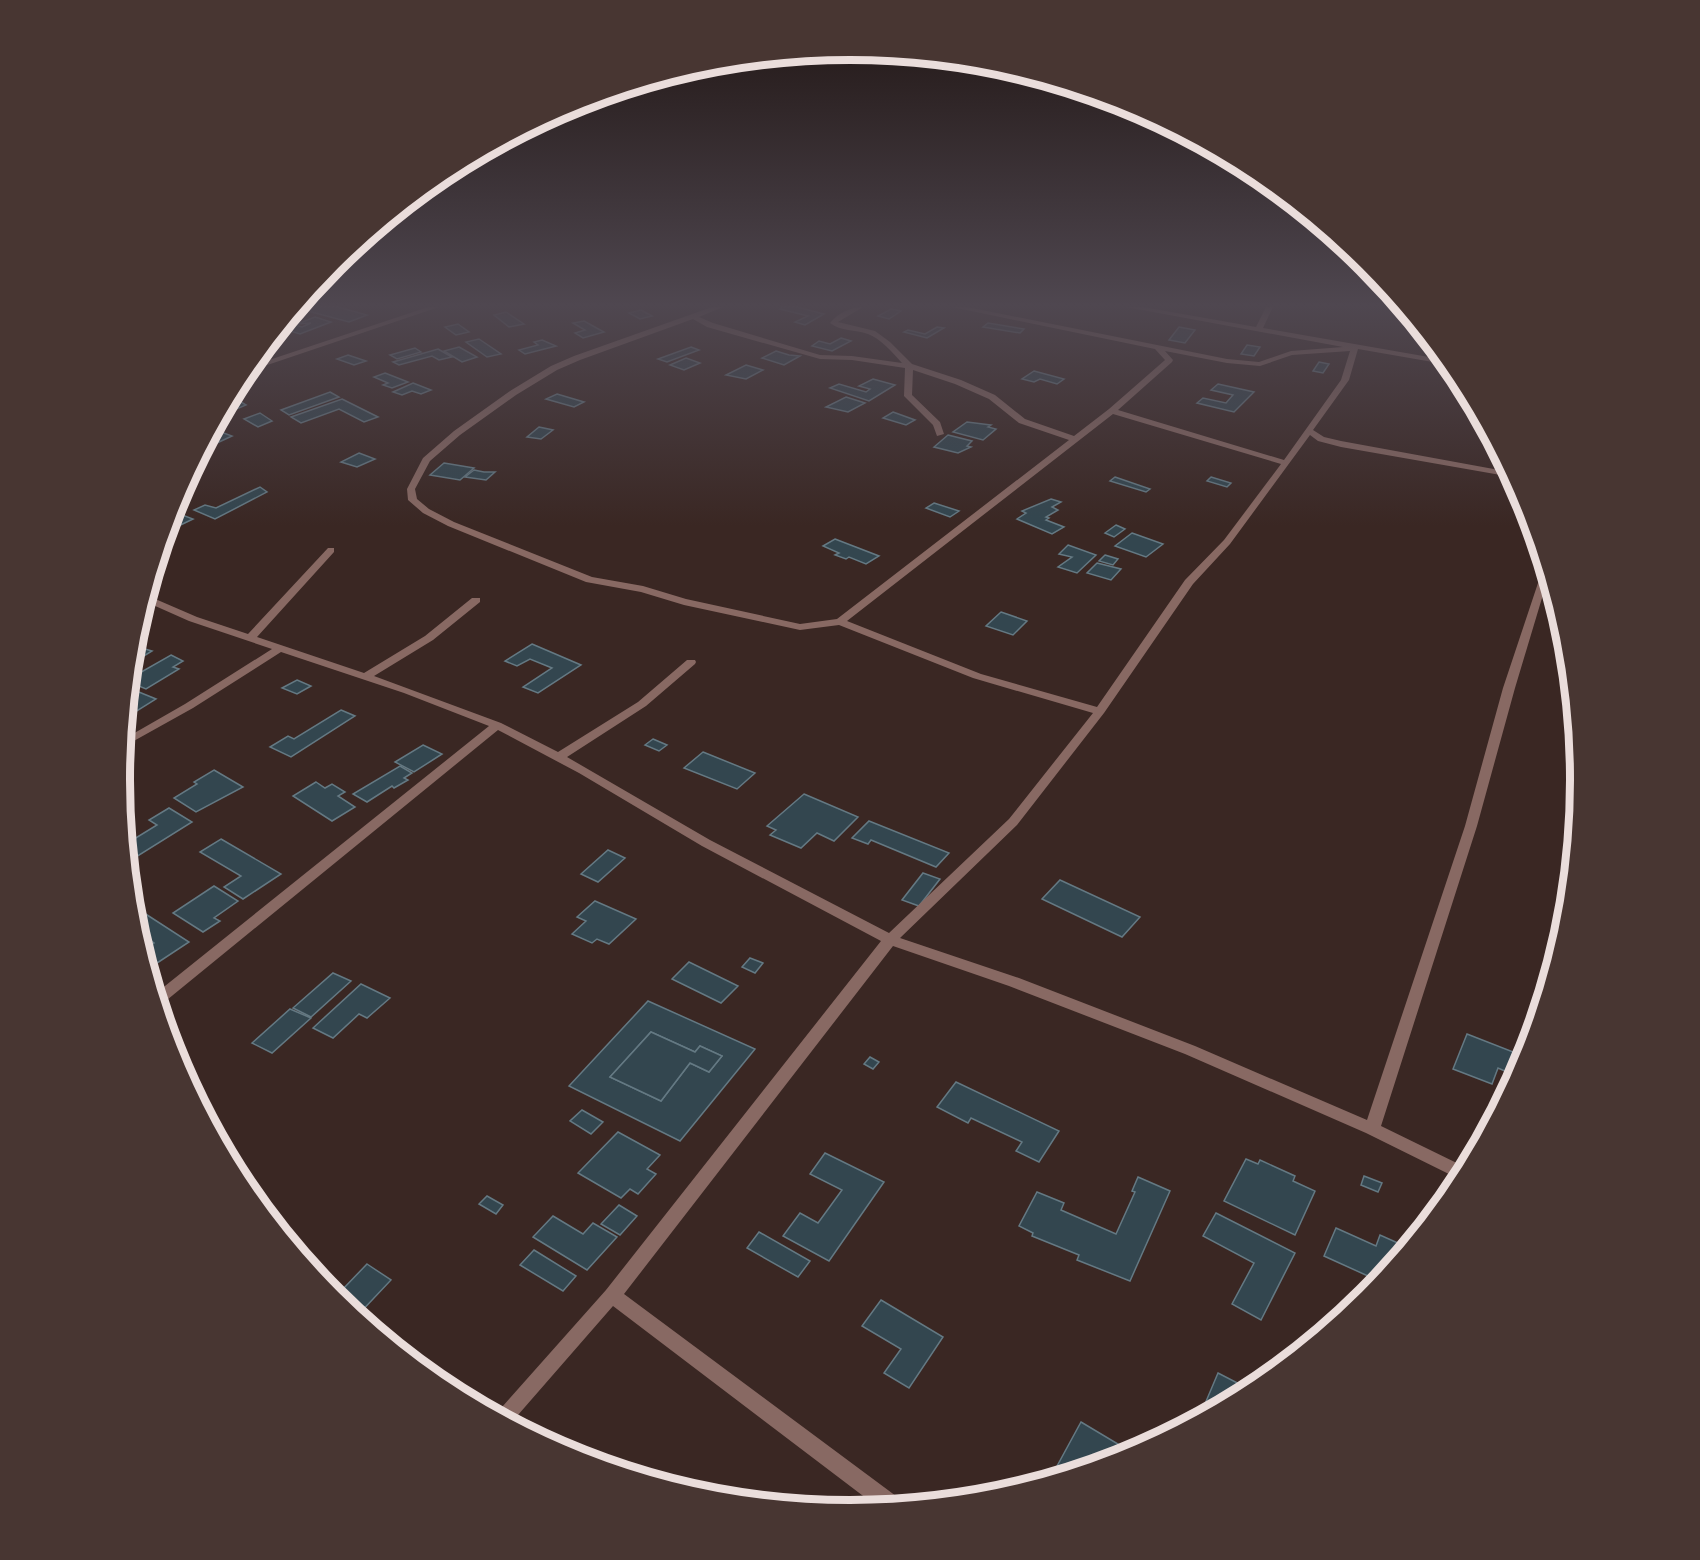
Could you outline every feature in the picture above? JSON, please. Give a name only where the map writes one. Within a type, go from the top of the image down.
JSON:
[{"type":"street","points":[[536,380],[513,393],[457,433],[426,460],[411,489],[413,500],[426,511],[451,524],[590,580],[643,589],[730,613],[800,627],[840,622],[977,676],[1100,711]]},
{"type":"street","points":[[909,380],[908,396],[937,424],[940,434]]},
{"type":"street","points":[[946,380],[992,397],[1022,421],[1075,440]]},
{"type":"street","points":[[840,622],[1112,411],[1147,380]]},
{"type":"street","points":[[508,1413],[612,1295],[890,940],[1013,822],[1100,711],[1189,582],[1227,542],[1345,380]]},
{"type":"street","points":[[1112,411],[1286,463]]},
{"type":"street","points":[[1309,431],[1321,439],[1341,444],[1501,473]]},
{"type":"street","points":[[249,639],[331,550]]},
{"type":"street","points":[[1372,1129],[1471,826],[1509,688],[1542,583]]},
{"type":"street","points":[[365,677],[429,638],[476,600]]},
{"type":"street","points":[[153,601],[249,639],[365,677],[498,725],[559,757],[706,843],[890,940],[1014,982],[1190,1050],[1372,1129],[1455,1170]]},
{"type":"street","points":[[132,739],[279,649]]},
{"type":"street","points":[[559,757],[642,704],[691,662]]},
{"type":"street","points":[[163,995],[498,725]]},
{"type":"street","points":[[612,1295],[883,1499]]},
{"type":"building","points":[[381,380],[408,382],[392,388],[383,385],[388,383]]},
{"type":"building","points":[[871,380],[895,385],[869,401],[830,388],[839,384],[866,392],[870,389],[859,386]]},
{"type":"building","points":[[1043,380],[1063,380],[1057,384]]},
{"type":"building","points":[[413,383],[431,390],[421,394],[412,391],[402,395],[393,392]]},
{"type":"building","points":[[1218,384],[1254,392],[1234,412],[1197,403],[1203,398],[1226,403],[1233,395],[1211,390]]},
{"type":"building","points":[[330,392],[339,397],[289,415],[281,410]]},
{"type":"building","points":[[557,394],[584,402],[574,407],[546,399]]},
{"type":"building","points":[[846,397],[865,403],[848,412],[826,407]]},
{"type":"building","points":[[342,399],[378,417],[364,422],[339,409],[301,423],[291,417]]},
{"type":"building","points":[[238,400],[246,405],[232,411]]},
{"type":"building","points":[[893,412],[915,420],[906,425],[883,418]]},
{"type":"building","points":[[260,413],[272,421],[258,427],[244,419]]},
{"type":"building","points":[[967,422],[991,425],[988,427],[996,429],[983,440],[953,432]]},
{"type":"building","points":[[539,427],[553,430],[541,439],[527,437]]},
{"type":"building","points":[[220,432],[232,436],[213,445]]},
{"type":"building","points":[[948,435],[972,441],[967,446],[971,447],[958,453],[934,447]]},
{"type":"building","points":[[359,453],[375,459],[357,467],[341,462]]},
{"type":"building","points":[[444,463],[474,468],[460,480],[430,475]]},
{"type":"building","points":[[474,470],[495,472],[486,480],[465,477]]},
{"type":"building","points":[[1115,477],[1150,489],[1146,492],[1110,481]]},
{"type":"building","points":[[1211,477],[1231,483],[1227,487],[1207,481]]},
{"type":"building","points":[[260,487],[267,492],[215,519],[194,510],[205,505],[216,508]]},
{"type":"building","points":[[1051,499],[1061,502],[1052,507],[1058,510],[1046,517],[1049,518],[1046,520],[1064,527],[1052,534],[1017,519],[1026,513],[1022,511]]},
{"type":"building","points":[[934,503],[959,511],[950,517],[926,508]]},
{"type":"building","points":[[181,514],[193,519],[176,527]]},
{"type":"building","points":[[1116,525],[1125,529],[1114,537],[1105,533]]},
{"type":"building","points":[[1132,533],[1163,544],[1146,557],[1115,546]]},
{"type":"building","points":[[835,539],[879,556],[866,564],[849,557],[846,559],[835,555],[839,553],[823,546]]},
{"type":"building","points":[[1068,545],[1096,555],[1077,573],[1058,567],[1072,557],[1059,554]]},
{"type":"building","points":[[1105,555],[1118,559],[1113,565],[1099,561]]},
{"type":"building","points":[[1097,563],[1121,569],[1111,580],[1087,573]]},
{"type":"building","points":[[1001,612],[1027,621],[1013,635],[986,626]]},
{"type":"building","points":[[532,644],[581,665],[538,693],[523,687],[552,668],[530,659],[517,666],[505,661]]},
{"type":"building","points":[[145,649],[152,651],[141,658],[142,651]]},
{"type":"building","points":[[171,655],[183,661],[173,667],[179,669],[146,689],[136,685],[138,674]]},
{"type":"building","points":[[297,680],[311,686],[297,694],[282,688]]},
{"type":"building","points":[[136,691],[156,699],[134,713]]},
{"type":"building","points":[[341,710],[355,716],[291,757],[270,747],[288,736],[294,739]]},
{"type":"building","points":[[653,739],[667,745],[659,751],[645,745]]},
{"type":"building","points":[[423,745],[442,754],[414,772],[395,762]]},
{"type":"building","points":[[703,752],[755,773],[737,789],[684,768]]},
{"type":"building","points":[[400,766],[412,773],[404,778],[408,780],[394,788],[392,786],[367,802],[353,794]]},
{"type":"building","points":[[214,770],[243,787],[196,812],[174,798],[197,784],[194,782]]},
{"type":"building","points":[[316,782],[325,788],[332,784],[345,792],[338,796],[355,807],[332,821],[293,796]]},
{"type":"building","points":[[804,794],[858,817],[834,841],[817,833],[801,848],[770,835],[776,830],[767,826]]},
{"type":"building","points":[[169,808],[192,822],[135,858],[133,840],[157,825],[149,820]]},
{"type":"building","points":[[869,821],[949,853],[936,867],[871,840],[868,844],[852,838]]},
{"type":"building","points":[[221,839],[281,874],[243,899],[224,887],[241,876],[200,852]]},
{"type":"building","points":[[608,850],[625,858],[598,882],[581,874]]},
{"type":"building","points":[[923,873],[940,879],[919,906],[902,900]]},
{"type":"building","points":[[1060,880],[1140,917],[1122,937],[1042,899]]},
{"type":"building","points":[[214,886],[238,901],[214,918],[220,921],[203,932],[173,913]]},
{"type":"building","points":[[595,901],[636,919],[609,944],[597,939],[592,943],[572,934],[586,921],[577,917]]},
{"type":"building","points":[[143,912],[189,942],[155,965],[150,946],[154,943],[149,939]]},
{"type":"building","points":[[750,958],[763,963],[755,973],[742,967]]},
{"type":"building","points":[[689,962],[738,986],[721,1003],[672,979]]},
{"type":"building","points":[[333,973],[351,981],[311,1017],[293,1008]]},
{"type":"building","points":[[361,984],[390,998],[367,1018],[359,1014],[333,1038],[313,1028]]},
{"type":"building","points":[[648,1001],[755,1049],[680,1141],[569,1086]],"holes":[[[651,1032],[695,1052],[700,1046],[722,1056],[709,1072],[690,1063],[661,1101],[610,1077]]]},
{"type":"building","points":[[290,1009],[311,1018],[272,1053],[252,1043]]},
{"type":"building","points":[[651,1032],[695,1052],[700,1046],[722,1056],[709,1072],[690,1063],[661,1101],[610,1077]]},
{"type":"building","points":[[1467,1034],[1516,1053],[1508,1072],[1498,1068],[1492,1084],[1453,1069]]},
{"type":"building","points":[[870,1057],[879,1062],[873,1069],[864,1064]]},
{"type":"building","points":[[956,1082],[1059,1131],[1039,1162],[1016,1151],[1022,1142],[971,1118],[968,1123],[937,1107]]},
{"type":"building","points":[[582,1110],[603,1122],[591,1134],[570,1121]]},
{"type":"building","points":[[618,1132],[660,1155],[647,1169],[656,1174],[638,1194],[630,1189],[621,1198],[578,1173]]},
{"type":"building","points":[[825,1153],[884,1182],[829,1261],[783,1236],[800,1213],[818,1223],[842,1190],[810,1174]]},
{"type":"building","points":[[1246,1159],[1258,1164],[1260,1160],[1295,1176],[1293,1181],[1315,1191],[1295,1235],[1224,1201]]},
{"type":"building","points":[[1364,1176],[1382,1183],[1378,1192],[1361,1185]]},
{"type":"building","points":[[1138,1177],[1170,1191],[1130,1281],[1077,1260],[1079,1255],[1032,1236],[1033,1233],[1019,1226],[1037,1192],[1064,1203],[1061,1210],[1116,1234],[1135,1192],[1132,1191]]},
{"type":"building","points":[[487,1196],[503,1205],[496,1214],[479,1204]]},
{"type":"building","points":[[619,1205],[637,1216],[620,1235],[601,1224]]},
{"type":"building","points":[[1216,1213],[1295,1253],[1261,1320],[1232,1304],[1254,1263],[1203,1236]]},
{"type":"building","points":[[553,1216],[583,1234],[593,1223],[617,1237],[587,1270],[533,1237]]},
{"type":"building","points":[[1336,1228],[1376,1246],[1380,1235],[1400,1244],[1370,1277],[1324,1256]]},
{"type":"building","points":[[759,1232],[810,1261],[798,1277],[747,1248]]},
{"type":"building","points":[[534,1250],[576,1276],[563,1291],[520,1265]]},
{"type":"building","points":[[367,1264],[391,1280],[363,1310],[342,1290]]},
{"type":"building","points":[[881,1300],[943,1337],[909,1388],[884,1373],[901,1349],[862,1326]]},
{"type":"building","points":[[1218,1373],[1241,1385],[1210,1404],[1203,1407]]},
{"type":"building","points":[[1081,1422],[1122,1446],[1081,1462],[1055,1469]]}]
